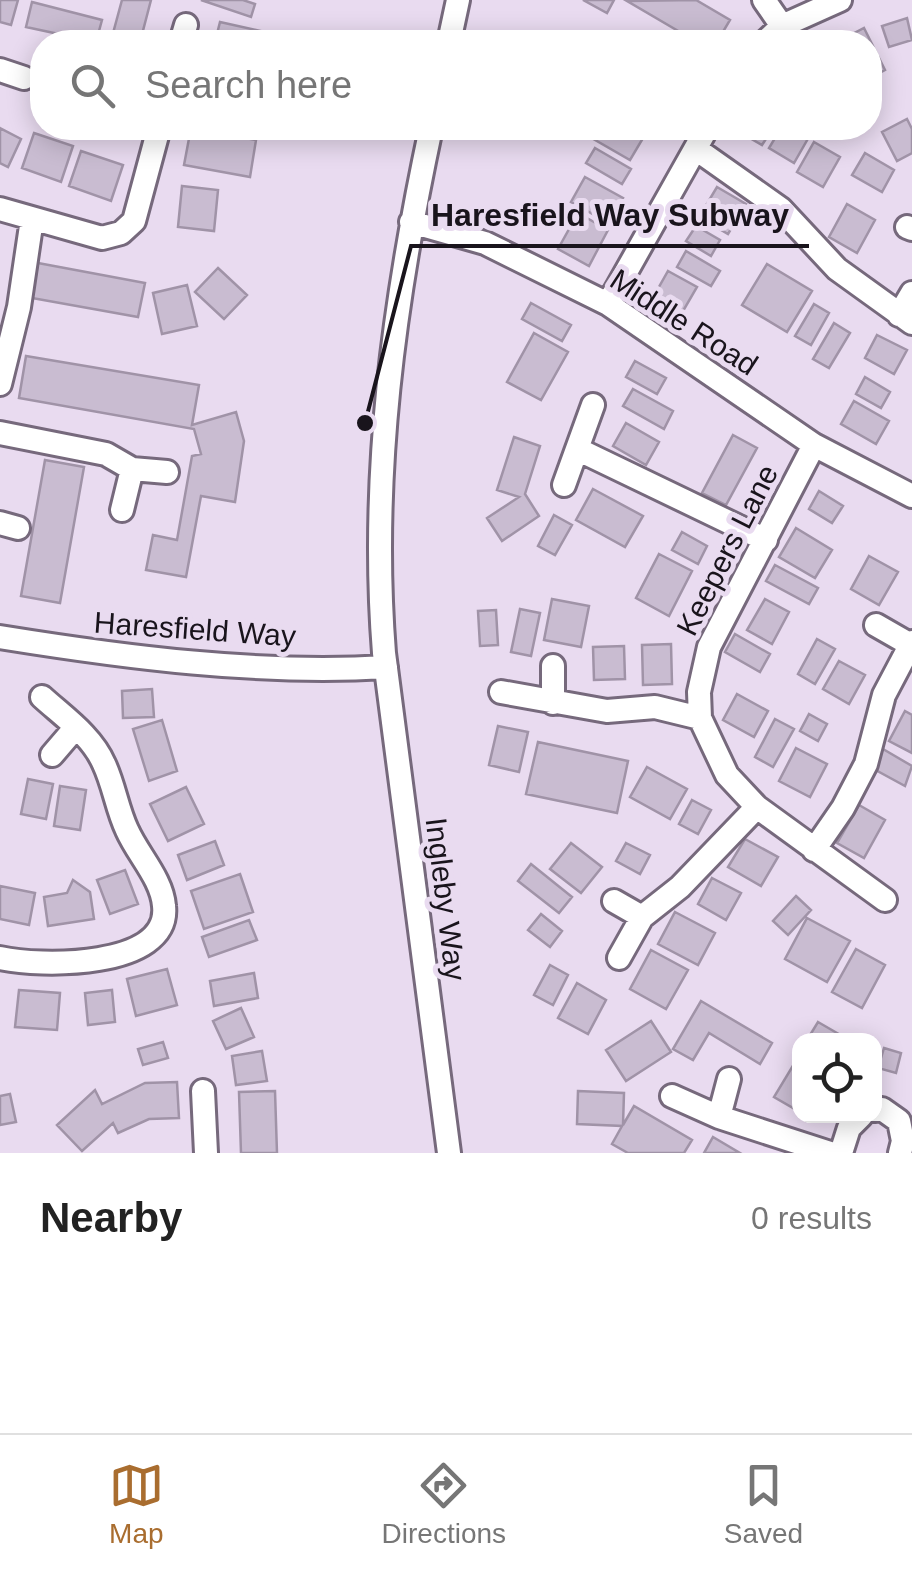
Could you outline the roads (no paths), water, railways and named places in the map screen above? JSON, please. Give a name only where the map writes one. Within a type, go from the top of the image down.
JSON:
[{"type":"street","points":[[452,30],[458,0]]},
{"type":"street","points":[[764,0],[782,26]]},
{"type":"street","points":[[778,30],[840,0]]},
{"type":"street","points":[[0,70],[24,78]]},
{"type":"street","points":[[0,209],[102,238],[121,233],[134,221],[156,140]]},
{"type":"street","points":[[411,222],[428,140]]},
{"type":"street","points":[[608,304],[701,140]]},
{"type":"street","points":[[696,149],[780,209],[837,269],[906,319],[912,293]]},
{"type":"street","points":[[0,384],[19,307],[32,220]]},
{"type":"street","name":"Middle Road","points":[[411,222],[484,244],[608,304],[814,445],[912,496]]},
{"type":"street","name":"Ingleby Way","points":[[411,222],[386,386],[378,581],[449,1153]]},
{"type":"street","points":[[564,485],[593,405]]},
{"type":"street","points":[[0,432],[106,454],[132,469],[167,472]]},
{"type":"street","name":"Keepers Lane","points":[[814,445],[708,646],[699,692],[700,718],[727,775],[757,808],[885,900]]},
{"type":"street","points":[[578,449],[766,540]]},
{"type":"street","points":[[122,510],[132,469]]},
{"type":"street","points":[[814,850],[843,808],[866,764],[884,695],[911,644],[876,625]]},
{"type":"street","name":"Haresfield Way","points":[[0,637],[180,661],[347,670],[385,660]]},
{"type":"street","points":[[553,703],[554,666]]},
{"type":"street","points":[[501,692],[608,711],[655,707],[700,718]]},
{"type":"street","points":[[0,958],[47,965],[104,958],[137,949],[151,938],[163,920],[160,892],[126,828],[104,764],[76,727],[42,697]]},
{"type":"street","points":[[52,755],[76,727]]},
{"type":"street","points":[[619,958],[642,917],[680,887],[757,808]]},
{"type":"street","points":[[614,901],[642,917]]},
{"type":"street","points":[[719,1117],[729,1079]]},
{"type":"street","points":[[203,1091],[206,1153]]},
{"type":"street","points":[[672,1096],[719,1117],[830,1153]]},
{"type":"street","points":[[882,1108],[899,1120],[903,1140],[900,1153]]},
{"type":"street","points":[[841,1153],[854,1123]]},
{"type":"place","name":"Haresfield Way Subway","points":[[365,423]]}]
